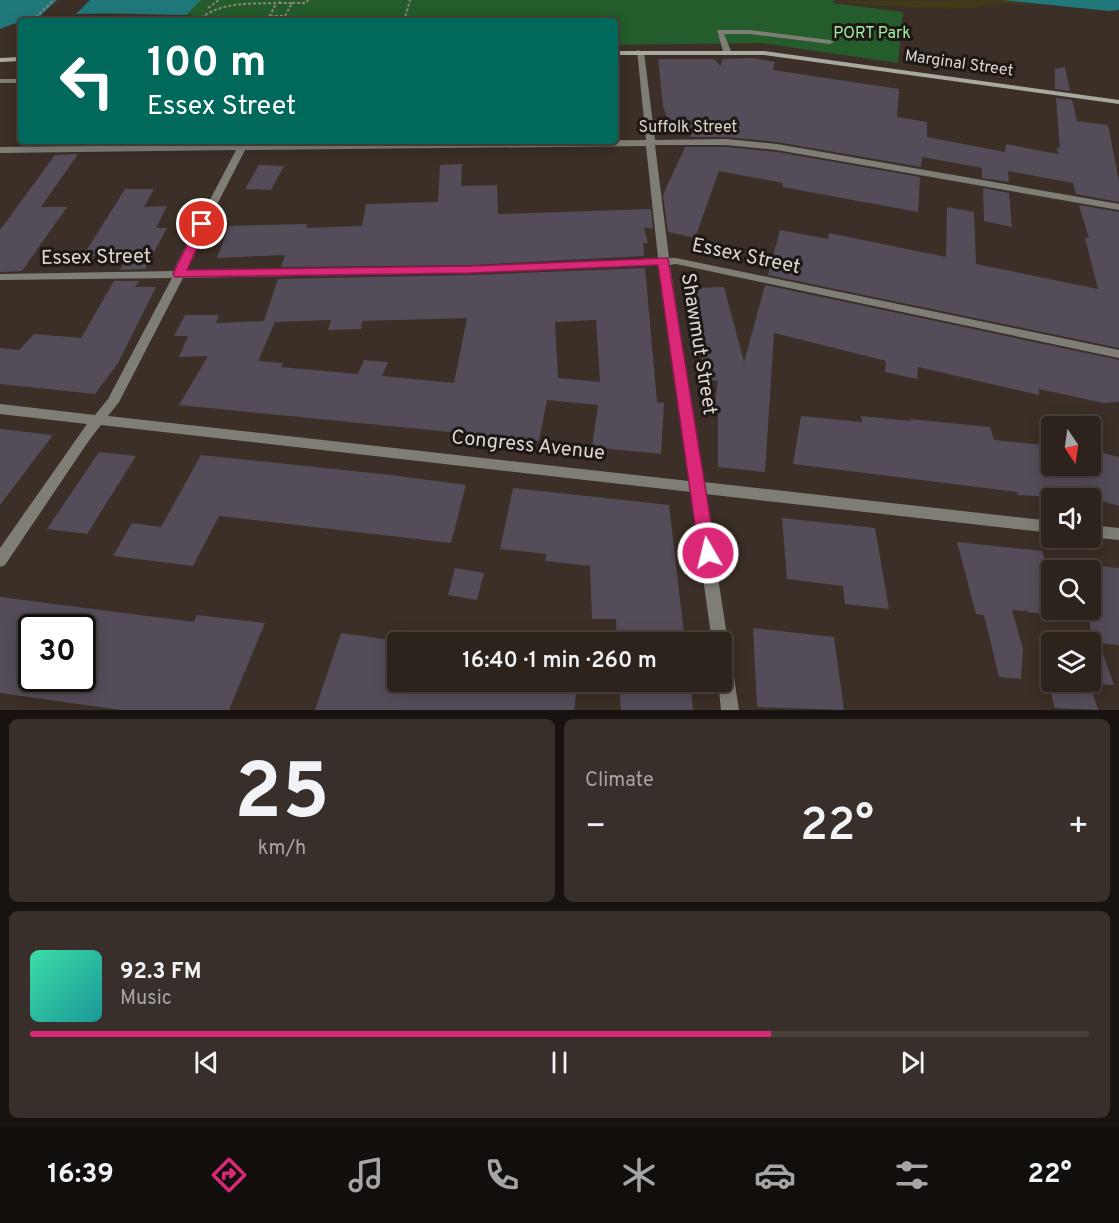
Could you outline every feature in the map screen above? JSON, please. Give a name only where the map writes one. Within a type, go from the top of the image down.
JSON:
[{"type":"main road","name":"Marginal Street","points":[[618,53],[727,51],[784,55],[1119,102]]},
{"type":"main road","points":[[0,60],[18,59]]},
{"type":"street","points":[[727,51],[720,32],[750,32],[830,42]]},
{"type":"street","name":"Shawmut Street","points":[[640,52],[664,261],[719,632]]},
{"type":"street","points":[[0,81],[18,81]]},
{"type":"street","name":"Suffolk Street","points":[[618,142],[717,141],[760,145],[1119,207]]},
{"type":"street","name":"Suffolk Street","points":[[0,150],[182,144],[242,147],[486,144]]},
{"type":"street","points":[[0,560],[98,419],[113,402],[176,284],[182,263],[242,147]]},
{"type":"street","name":"Essex Street","points":[[0,277],[471,270],[664,261],[688,263],[1119,354]]},
{"type":"street","name":"Congress Avenue","points":[[0,409],[1041,526]]},
{"type":"street","points":[[1101,532],[1119,534]]},
{"type":"street","points":[[728,692],[730,710]]},
{"type":"path","points":[[35,18],[54,0]]},
{"type":"path","points":[[199,18],[212,3],[219,0]]},
{"type":"path","points":[[285,1],[297,0]]},
{"type":"path","points":[[206,10],[225,5],[306,3],[308,0]]},
{"type":"path","points":[[405,18],[410,0]]},
{"type":"path","points":[[270,16],[279,2]]},
{"type":"path","points":[[270,16],[285,16],[292,3]]},
{"type":"green space","name":"PORT Park","points":[[201,0],[834,0],[833,3],[903,12],[898,63],[762,43],[618,45],[618,18],[192,18],[194,16],[186,15]]},
{"type":"sand","points":[[1002,0],[1042,4],[987,4],[961,9],[938,9],[832,1]]},
{"type":"water","points":[[0,0],[201,0],[186,15],[91,14],[18,18],[18,23],[0,29]]},
{"type":"water","points":[[1002,0],[1119,0],[1119,10],[1109,11]]},
{"type":"pier","points":[[57,0],[90,0],[72,18],[38,18]]},
{"type":"building","points":[[752,58],[775,62],[773,70],[899,89],[897,117],[927,122],[927,137],[1005,152],[1006,144],[1058,154],[1057,147],[1060,148],[1056,98],[1072,100],[1077,121],[1108,125],[1119,181],[1119,202],[1076,194],[1073,183],[1008,171],[1009,182],[982,178],[982,168],[922,157],[921,167],[777,142],[726,137],[690,137],[692,131],[672,133],[663,106],[658,59],[715,59],[720,66],[723,59]]},
{"type":"building","points":[[1065,67],[1070,91],[1055,89],[1055,69]]},
{"type":"building","points":[[685,147],[726,147],[777,152],[920,177],[918,212],[782,187],[783,183],[719,171],[695,238],[668,232],[663,195]]},
{"type":"building","points":[[78,154],[41,207],[67,207],[22,271],[0,272],[0,230],[55,155]]},
{"type":"building","points":[[462,164],[461,186],[497,185],[498,214],[651,209],[653,229],[644,227],[648,243],[643,243],[644,256],[471,265],[281,267],[285,255],[217,258],[229,226],[307,224],[306,228],[362,226],[366,204],[438,202],[440,165]]},
{"type":"building","points":[[259,165],[284,166],[271,190],[245,189]]},
{"type":"building","points":[[983,188],[1009,193],[1012,227],[984,221]]},
{"type":"building","points":[[125,189],[154,189],[144,207],[167,206],[156,228],[167,228],[145,269],[120,270],[128,255],[83,256]]},
{"type":"building","points":[[1079,205],[1119,212],[1119,348],[768,275],[780,230],[828,239],[829,233],[946,257],[947,207],[974,212],[976,264],[1098,289],[1085,238],[1089,238]]},
{"type":"building","points":[[645,268],[657,402],[664,403],[661,454],[592,447],[598,405],[547,400],[539,441],[179,405],[208,356],[179,357],[188,336],[174,336],[185,315],[219,315],[216,323],[264,321],[278,279]],"holes":[[[467,318],[454,383],[382,376],[388,362],[364,360],[358,374],[281,367],[283,363],[258,361],[275,322],[331,320],[328,330],[361,329],[362,321]],[[596,320],[600,382],[558,378],[555,322]]]},
{"type":"building","points":[[114,281],[139,281],[135,287],[156,287],[118,363],[95,394],[0,384],[0,348],[19,350],[34,334],[81,338]]},
{"type":"building","points":[[765,285],[1119,360],[1119,402],[1103,403],[1039,389],[1039,395],[918,367],[917,379],[885,372],[886,361],[774,333],[765,472],[718,467],[718,409],[714,409],[718,381],[699,378],[705,340],[693,288],[724,287],[744,362]]},
{"type":"building","points":[[801,416],[862,422],[861,416],[990,427],[994,440],[1041,445],[1041,476],[1101,476],[1101,453],[1119,457],[1119,506],[1101,501],[1101,488],[1041,488],[1041,496],[1018,495],[1017,492],[793,464]]},
{"type":"building","points":[[0,429],[53,435],[0,505]]},
{"type":"building","points":[[99,452],[136,456],[87,534],[47,529]]},
{"type":"building","points":[[201,455],[466,485],[451,543],[219,516],[193,566],[113,556],[132,523],[161,527]]},
{"type":"building","points":[[513,488],[669,505],[684,632],[617,632],[616,619],[592,619],[590,566],[545,561],[547,554],[500,549]]},
{"type":"building","points":[[782,518],[875,528],[889,609],[845,604],[843,586],[787,579]]},
{"type":"building","points":[[957,542],[1042,551],[1045,560],[1041,560],[1041,614],[1027,612],[1026,608],[1026,611],[1012,610],[1023,649],[1021,679],[999,677],[984,615],[976,614]]},
{"type":"building","points":[[1101,566],[1119,568],[1119,645],[1101,643],[1101,632],[1090,632],[1090,620],[1101,620]]},
{"type":"building","points":[[455,568],[484,573],[477,600],[448,595]]},
{"type":"building","points":[[0,597],[194,622],[197,615],[265,623],[229,710],[121,710],[0,693]]},
{"type":"building","points":[[753,628],[834,637],[844,710],[757,707]]},
{"type":"building","points":[[341,633],[387,639],[387,692],[576,692],[574,710],[315,710]]},
{"type":"building","points":[[1101,649],[1114,685],[1101,684]]},
{"type":"building","points":[[620,692],[691,692],[693,710],[621,710]]},
{"type":"building","points":[[1051,692],[1092,692],[1098,710],[1055,708]]},
{"type":"route","points":[[202,224],[182,263],[179,274],[471,270],[664,261],[708,553]]}]
